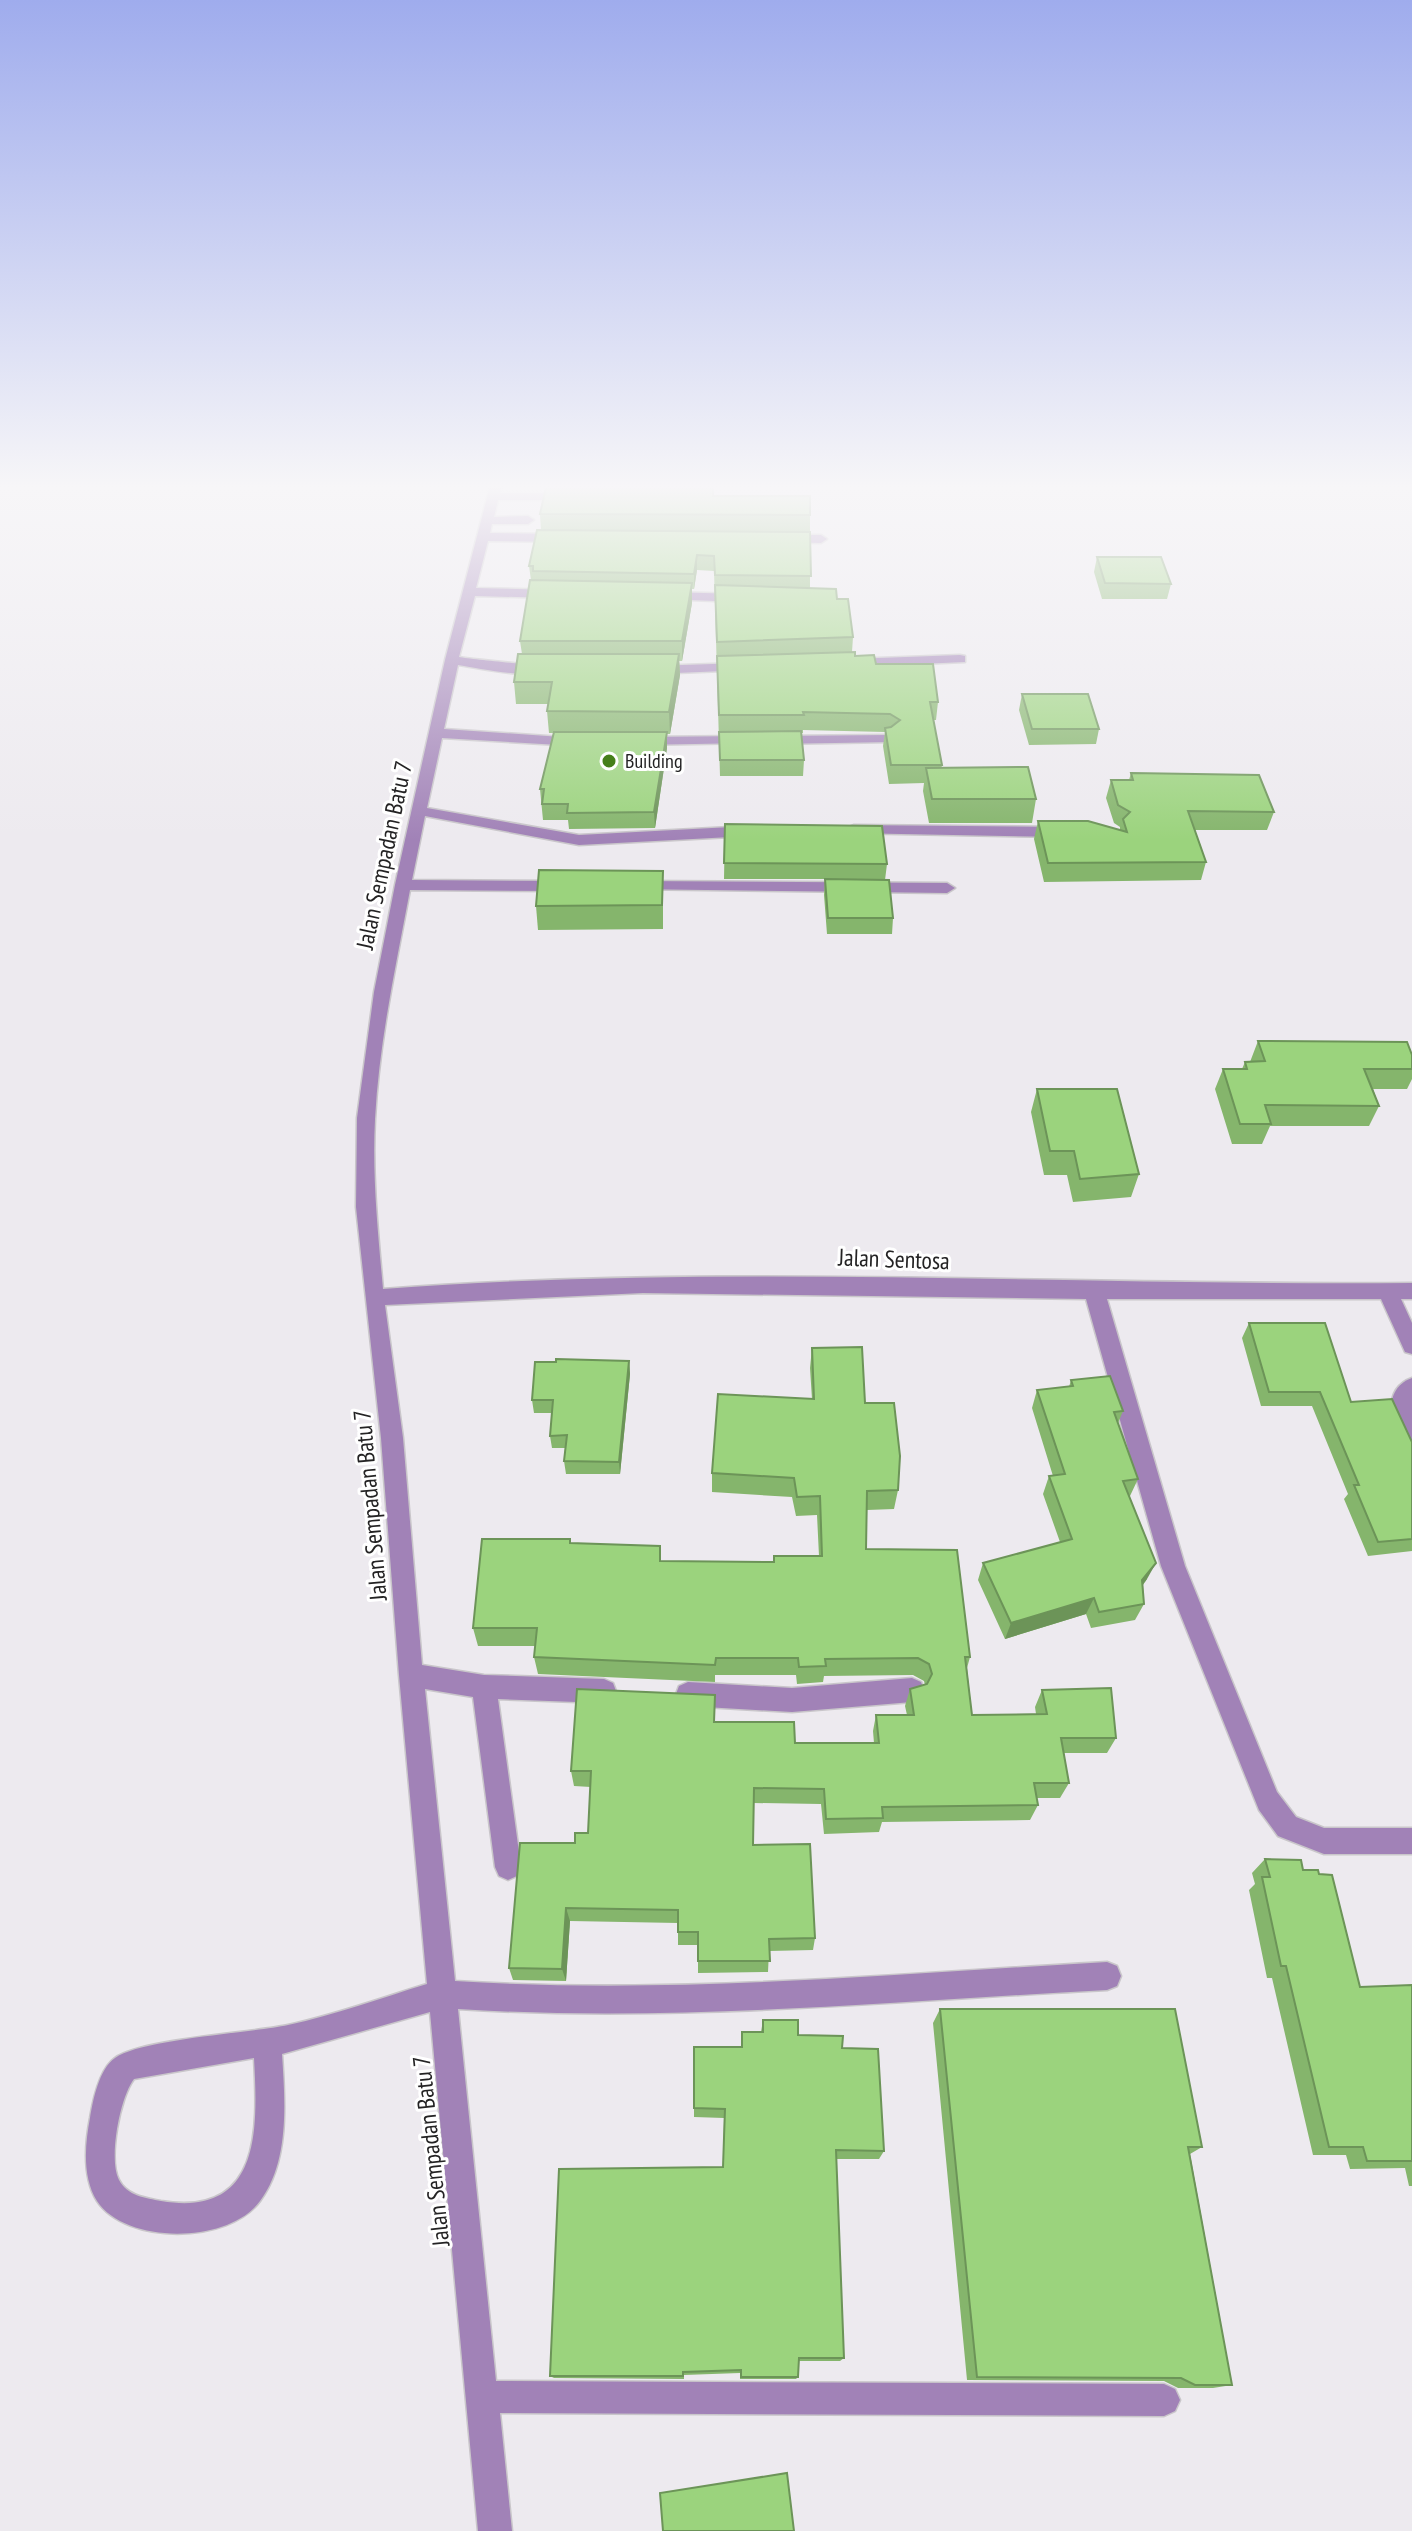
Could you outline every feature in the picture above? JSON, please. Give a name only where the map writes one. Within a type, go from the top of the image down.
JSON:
[{"type":"street","name":"Jalan Sempadan Batu 7","points":[[467,604],[452,660],[382,992],[366,1118],[366,1207],[392,1438],[411,1675],[495,2531]]},
{"type":"street","points":[[836,663],[960,659]]},
{"type":"street","points":[[452,660],[501,668],[560,669]]},
{"type":"street","points":[[634,670],[758,666]]},
{"type":"street","points":[[437,733],[598,742]]},
{"type":"street","points":[[628,741],[888,739]]},
{"type":"street","points":[[421,811],[579,840],[764,831]]},
{"type":"street","points":[[841,830],[1085,831]]},
{"type":"street","points":[[403,885],[575,886]]},
{"type":"street","points":[[622,886],[947,888]]},
{"type":"street","name":"Jalan Sentosa","points":[[374,1298],[482,1288],[816,1283],[1094,1291],[1412,1291]]},
{"type":"street","points":[[1094,1291],[1173,1566],[1268,1801],[1287,1827],[1324,1841],[1412,1841]]},
{"type":"street","points":[[1387,1291],[1412,1346]]},
{"type":"street","points":[[1412,1387],[1401,1401],[1399,1421],[1412,1450]]},
{"type":"street","points":[[411,1675],[484,1687],[633,1692]]},
{"type":"street","points":[[484,1687],[508,1867]]},
{"type":"street","points":[[663,1693],[792,1700],[912,1690]]},
{"type":"street","points":[[267,2042],[268,2142],[259,2172],[243,2199],[227,2213],[196,2219],[149,2213],[118,2202],[103,2183],[101,2155],[107,2105],[116,2080],[125,2068],[141,2062],[267,2042],[288,2039],[442,1994],[518,1999],[694,1998],[1107,1976]]},
{"type":"street","points":[[482,2397],[1164,2400]]},
{"type":"building","points":[[526,604],[688,604],[682,641],[520,641]]},
{"type":"building","points":[[716,604],[849,604],[853,637],[717,642]]},
{"type":"building","points":[[855,652],[855,656],[874,655],[876,664],[933,664],[938,702],[930,702],[942,765],[891,765],[885,728],[900,720],[890,714],[803,712],[804,715],[719,715],[717,656]]},
{"type":"building","points":[[518,654],[679,654],[669,712],[547,711],[552,682],[514,682]]},
{"type":"building","points":[[1022,694],[1088,694],[1099,729],[1032,729]]},
{"type":"building","points":[[801,731],[804,760],[720,760],[719,732]]},
{"type":"building","points":[[554,732],[667,732],[654,812],[567,813],[568,804],[542,804],[544,789],[540,789]]},
{"type":"building","points":[[1028,767],[1036,799],[932,799],[926,768]]},
{"type":"building","points":[[1131,773],[1259,775],[1274,812],[1188,811],[1206,862],[1048,863],[1038,821],[1088,821],[1127,832],[1123,819],[1130,812],[1118,805],[1111,780],[1133,780]]},
{"type":"building","points":[[725,824],[882,826],[887,864],[724,863]]},
{"type":"building","points":[[539,870],[663,871],[662,905],[536,906]]},
{"type":"building","points":[[825,879],[889,880],[893,918],[828,918]]},
{"type":"building","points":[[1258,1041],[1407,1042],[1412,1055],[1412,1069],[1364,1069],[1379,1106],[1265,1105],[1271,1124],[1240,1124],[1223,1069],[1247,1069],[1245,1062],[1265,1061]]},
{"type":"building","points":[[1037,1089],[1117,1089],[1139,1174],[1080,1179],[1074,1151],[1050,1151]]},
{"type":"building","points":[[1249,1323],[1325,1323],[1351,1402],[1392,1399],[1412,1442],[1412,1539],[1378,1542],[1354,1485],[1359,1485],[1320,1392],[1269,1392]]},
{"type":"building","points":[[862,1347],[865,1403],[894,1403],[900,1456],[898,1490],[867,1491],[866,1549],[957,1550],[970,1657],[965,1657],[972,1715],[1047,1714],[1042,1690],[1111,1688],[1116,1738],[1061,1738],[1069,1783],[1034,1783],[1038,1805],[882,1807],[883,1818],[826,1819],[824,1789],[754,1788],[753,1845],[810,1844],[815,1938],[769,1939],[770,1961],[698,1961],[698,1932],[678,1932],[678,1910],[566,1908],[562,1969],[509,1968],[520,1843],[575,1843],[575,1833],[588,1833],[591,1771],[571,1771],[577,1689],[715,1695],[714,1722],[794,1722],[795,1743],[879,1743],[876,1715],[914,1715],[910,1689],[927,1684],[932,1674],[929,1664],[918,1658],[825,1659],[826,1666],[799,1667],[798,1658],[716,1658],[715,1665],[534,1657],[537,1628],[473,1628],[482,1539],[570,1539],[570,1543],[660,1546],[660,1561],[774,1562],[774,1556],[822,1556],[820,1496],[797,1497],[794,1478],[712,1473],[718,1394],[814,1399],[812,1348]]},
{"type":"building","points":[[556,1359],[629,1361],[619,1462],[564,1461],[567,1435],[550,1436],[553,1400],[532,1400],[535,1362],[556,1362]]},
{"type":"building","points":[[1110,1376],[1123,1411],[1114,1412],[1138,1479],[1123,1481],[1156,1563],[1142,1580],[1144,1604],[1099,1612],[1094,1598],[1011,1623],[983,1563],[1072,1539],[1049,1476],[1065,1474],[1037,1390],[1073,1386],[1071,1380]]},
{"type":"building","points":[[1265,1859],[1301,1860],[1303,1870],[1318,1870],[1319,1874],[1332,1875],[1360,1987],[1412,1985],[1412,2161],[1367,2161],[1363,2147],[1329,2147],[1286,1966],[1281,1966],[1262,1877],[1270,1877]]},
{"type":"building","points":[[940,2009],[1175,2009],[1202,2147],[1188,2147],[1232,2385],[1195,2385],[1181,2378],[977,2377]]},
{"type":"building","points":[[763,2020],[798,2020],[798,2035],[843,2036],[842,2048],[878,2049],[884,2151],[836,2150],[844,2358],[799,2358],[798,2377],[741,2377],[741,2370],[683,2372],[683,2376],[550,2376],[559,2169],[723,2167],[725,2109],[694,2108],[694,2047],[742,2047],[742,2032],[763,2032]]},
{"type":"building","points":[[787,2473],[794,2531],[663,2531],[660,2493]]},
{"type":"place","name":"Building","points":[[609,761]]}]
